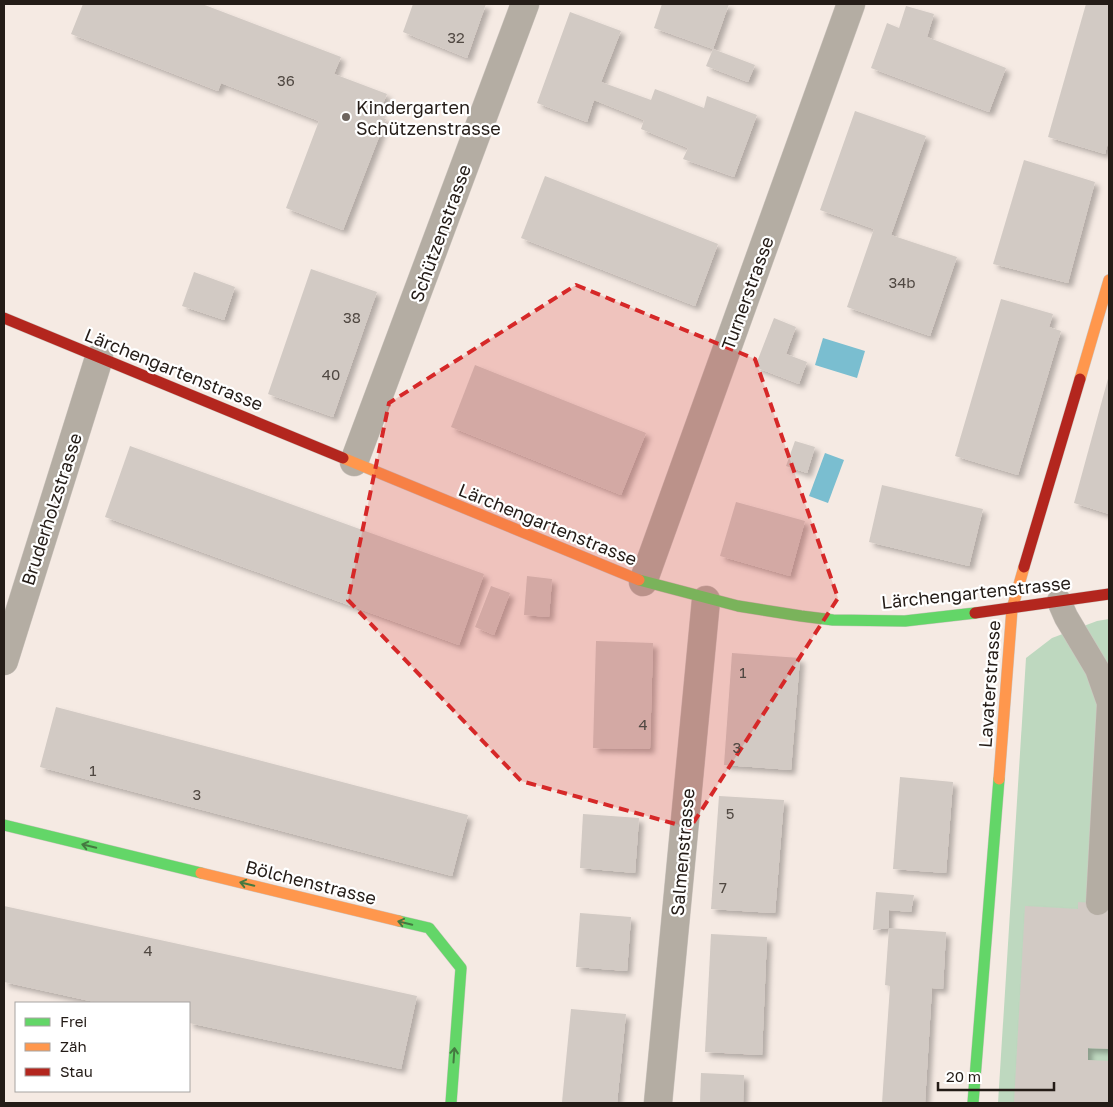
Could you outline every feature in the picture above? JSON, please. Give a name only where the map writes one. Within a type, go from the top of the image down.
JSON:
[{"type":"street","name":"Schützenstrasse","points":[[354,462],[525,4]]},
{"type":"street","name":"Turnerstrasse","points":[[643,582],[851,4]]},
{"type":"street","name":"Lavaterstrasse","points":[[974,1103],[1012,608],[1109,280]]},
{"type":"street","name":"Lärchengartenstrasse","points":[[4,318],[643,582],[706,600],[785,616],[899,621],[1012,608],[1109,594]]},
{"type":"street","name":"Bruderholzstrasse","points":[[4,661],[99,358]]},
{"type":"street","name":"Salmenstrasse","points":[[658,1103],[706,600]]},
{"type":"street","name":"Bölchenstrasse","points":[[4,825],[429,928],[461,968],[451,1103]]},
{"type":"lane","points":[[1059,601],[1066,617],[1097,669],[1109,702],[1098,903]]},
{"type":"highlighted area","points":[[576,285],[755,359],[838,598],[690,828],[521,781],[348,600],[389,403]]},
{"type":"green space","points":[[1109,619],[1109,1103],[998,1103],[1026,658],[1052,638],[1097,621]]},
{"type":"water","points":[[823,338],[865,351],[857,378],[815,365]]},
{"type":"water","points":[[825,453],[844,460],[828,503],[809,496]]},
{"type":"building","name":"Kindergarten Schützenstrasse","points":[[83,4],[202,4],[341,57],[334,74],[387,94],[378,116],[386,119],[343,230],[286,208],[319,121],[221,83],[218,91],[71,34]]},
{"type":"building","points":[[413,4],[486,4],[467,58],[403,32]]},
{"type":"building","points":[[662,4],[729,4],[713,49],[654,28]]},
{"type":"building","points":[[1086,4],[1109,4],[1109,139],[1105,154],[1048,137]]},
{"type":"building","points":[[906,6],[934,14],[927,37],[1006,68],[989,112],[871,68],[887,23],[899,28]]},
{"type":"building","points":[[570,12],[621,31],[601,82],[651,100],[655,89],[704,108],[707,96],[757,115],[734,177],[683,159],[688,148],[641,129],[644,120],[594,100],[587,122],[537,103]]},
{"type":"building","points":[[713,49],[755,65],[748,82],[706,66]]},
{"type":"building","points":[[855,111],[926,136],[891,235],[957,257],[930,336],[847,307],[874,229],[820,210]]},
{"type":"building","points":[[1024,160],[1095,182],[1068,283],[993,264]]},
{"type":"building","points":[[545,176],[718,244],[695,306],[521,238]]},
{"type":"building","points":[[311,269],[377,292],[333,417],[268,394]]},
{"type":"building","points":[[194,272],[235,287],[224,320],[182,306]]},
{"type":"building","points":[[1001,299],[1053,314],[1049,327],[1061,331],[1018,475],[955,456]]},
{"type":"building","points":[[774,318],[796,327],[786,354],[807,362],[799,384],[755,367]]},
{"type":"building","points":[[475,365],[646,433],[621,495],[451,427]]},
{"type":"building","points":[[1109,375],[1109,514],[1074,503]]},
{"type":"building","points":[[795,441],[815,447],[807,473],[786,466]]},
{"type":"building","points":[[130,446],[484,574],[459,645],[105,517]]},
{"type":"building","points":[[882,485],[983,509],[969,566],[869,542]]},
{"type":"building","points":[[736,502],[805,521],[790,576],[720,556]]},
{"type":"building","points":[[527,576],[552,579],[549,617],[524,615]]},
{"type":"building","points":[[491,586],[510,593],[494,635],[475,627]]},
{"type":"building","points":[[596,641],[653,643],[650,749],[593,748]]},
{"type":"building","points":[[732,653],[800,658],[791,770],[724,765]]},
{"type":"building","points":[[56,707],[468,815],[452,876],[40,767]]},
{"type":"building","points":[[900,777],[953,782],[946,873],[893,869]]},
{"type":"building","points":[[719,796],[784,800],[775,913],[711,909]]},
{"type":"building","points":[[583,814],[639,818],[635,873],[580,868]]},
{"type":"building","points":[[876,892],[914,895],[911,912],[889,910],[889,928],[873,930]]},
{"type":"building","points":[[1078,902],[1109,904],[1109,1049],[1088,1048],[1088,1060],[1109,1061],[1109,1103],[1014,1103],[1025,906],[1078,909]]},
{"type":"building","points":[[4,906],[417,996],[401,1069],[190,1023],[190,1002],[94,1002],[4,982]]},
{"type":"building","points":[[580,913],[631,917],[627,971],[576,967]]},
{"type":"building","points":[[889,928],[946,932],[943,989],[932,988],[925,1103],[882,1103],[890,986],[885,985]]},
{"type":"building","points":[[711,934],[767,937],[762,1055],[705,1052]]},
{"type":"building","points":[[571,1009],[626,1014],[617,1103],[562,1102]]},
{"type":"building","points":[[701,1073],[744,1075],[743,1103],[700,1103]]},
{"type":"traffic: fast","points":[[639,580],[738,606],[833,620],[905,621],[975,613]]},
{"type":"traffic: fast","points":[[973,1103],[999,779]]},
{"type":"traffic: fast","points":[[4,825],[201,873]]},
{"type":"traffic: fast","points":[[399,921],[429,928],[461,968],[451,1103]]},
{"type":"traffic: slow","points":[[1080,379],[1109,280]]},
{"type":"traffic: slow","points":[[343,458],[639,580]]},
{"type":"traffic: slow","points":[[999,779],[1012,609],[1024,567]]},
{"type":"traffic: slow","points":[[201,873],[399,921]]},
{"type":"traffic: jam","points":[[4,318],[343,458]]},
{"type":"traffic: jam","points":[[1024,567],[1080,379]]},
{"type":"traffic: jam","points":[[975,613],[1109,594]]},
{"type":"place","name":"Kindergarten Schützenstrasse","points":[[346,117]]}]
